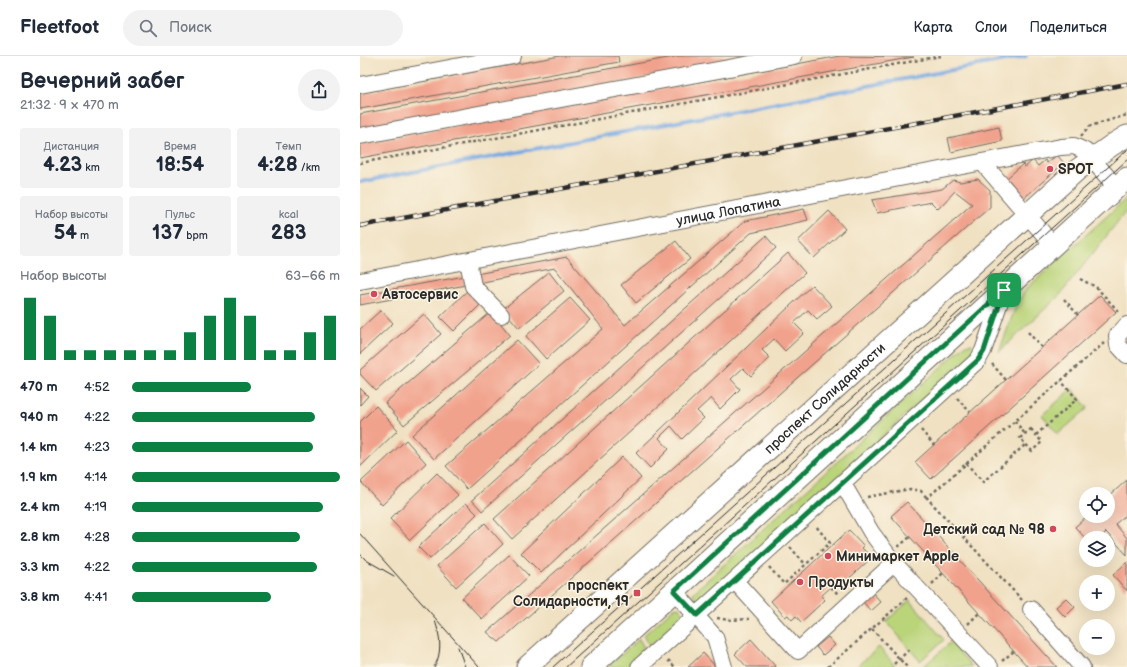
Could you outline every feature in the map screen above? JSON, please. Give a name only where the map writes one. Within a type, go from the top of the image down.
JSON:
[{"type":"main road","name":"проспект Солидарности","points":[[527,667],[1027,215],[1092,158],[1127,136]]},
{"type":"main road","points":[[591,667],[1122,183]]},
{"type":"street","points":[[360,85],[513,56]]},
{"type":"street","points":[[360,136],[794,56]]},
{"type":"street","name":"улица Лопатина","points":[[360,281],[1061,146],[1074,146]]},
{"type":"street","points":[[1074,146],[1085,151],[1122,183]]},
{"type":"street","points":[[982,162],[1053,246]]},
{"type":"street","points":[[468,261],[473,286],[501,315]]},
{"type":"street","points":[[639,667],[705,616],[735,581],[978,360],[984,351],[1004,290]]},
{"type":"street","points":[[1126,321],[1117,336],[1118,345],[1127,355]]},
{"type":"street","points":[[843,484],[871,532],[894,563],[917,588],[995,665]]},
{"type":"street","points":[[735,581],[798,651],[894,563]]},
{"type":"street","points":[[674,591],[705,616],[715,637],[724,667]]},
{"type":"street","points":[[1031,609],[1082,667]]},
{"type":"path","points":[[360,163],[941,56]]},
{"type":"path","points":[[1074,146],[1090,126],[1127,115]]},
{"type":"path","points":[[1080,278],[1096,287],[1126,321]]},
{"type":"path","points":[[1064,299],[1078,315]]},
{"type":"path","points":[[1028,332],[1042,348]]},
{"type":"path","points":[[927,498],[1110,338]]},
{"type":"path","points":[[992,364],[1006,380]]},
{"type":"path","points":[[1036,435],[1077,400],[1061,381]]},
{"type":"path","points":[[956,397],[970,412]]},
{"type":"path","points":[[1014,421],[1025,434]]},
{"type":"path","points":[[920,429],[934,445]]},
{"type":"path","points":[[1030,429],[1036,435],[1042,442],[1032,451],[1020,438],[1030,429]]},
{"type":"path","points":[[966,463],[983,482],[1026,444]]},
{"type":"path","points":[[852,500],[910,489],[921,491],[1031,609]]},
{"type":"path","points":[[768,566],[784,584],[806,565],[830,543],[814,525]]},
{"type":"path","points":[[790,547],[806,565]]},
{"type":"path","points":[[828,667],[917,588]]},
{"type":"path","points":[[705,616],[728,620],[768,618]]},
{"type":"path","points":[[872,629],[907,667]]},
{"type":"path","points":[[894,664],[910,649]]},
{"type":"path","points":[[995,665],[1014,651]]},
{"type":"path","points":[[666,658],[674,667]]},
{"type":"green space","points":[[1127,198],[1127,210],[1060,295],[999,352],[1016,306],[1027,288]]},
{"type":"green space","points":[[971,344],[974,346],[976,351],[701,601],[694,600],[693,593],[965,345]]},
{"type":"green space","points":[[1072,389],[1088,408],[1058,434],[1042,415]]},
{"type":"green space","points":[[910,600],[944,640],[920,661],[886,621]]},
{"type":"green space","points":[[679,607],[684,616],[650,647],[644,635],[674,608]]},
{"type":"green space","points":[[639,639],[646,651],[628,667],[608,667]]},
{"type":"green space","points":[[951,642],[972,667],[923,667]]},
{"type":"green space","points":[[879,647],[896,667],[856,667]]},
{"type":"building","points":[[560,56],[618,56],[619,62],[360,109],[360,93]]},
{"type":"building","points":[[679,56],[762,56],[360,131],[360,114]]},
{"type":"building","points":[[840,56],[914,57],[360,158],[360,144]]},
{"type":"building","points":[[999,127],[1002,141],[951,152],[948,138]]},
{"type":"building","points":[[1057,155],[1064,163],[1024,198],[1007,178],[1023,164],[1025,167],[1033,160],[1038,166],[1045,160],[1047,163]]},
{"type":"building","points":[[978,179],[990,190],[990,207],[499,642],[487,632],[972,204],[955,191],[938,209],[931,202],[877,213],[872,200],[942,189],[953,180],[960,182]]},
{"type":"building","points":[[804,209],[808,220],[751,233],[467,489],[446,466],[603,329],[555,268],[478,283],[476,274],[567,257],[625,325],[745,221]]},
{"type":"building","points":[[829,211],[845,229],[814,258],[798,241]]},
{"type":"building","points":[[766,236],[776,248],[482,511],[472,500]]},
{"type":"building","points":[[676,241],[690,259],[636,303],[621,285]]},
{"type":"building","points":[[788,253],[805,273],[512,539],[494,519]]},
{"type":"building","points":[[549,272],[564,291],[519,328],[503,309]]},
{"type":"building","points":[[465,276],[466,285],[360,305],[360,295]]},
{"type":"building","points":[[812,285],[832,306],[817,319],[808,310],[794,323],[804,333],[785,351],[774,339],[762,350],[770,358],[751,376],[743,368],[731,379],[740,389],[720,409],[711,398],[697,411],[704,418],[682,439],[671,426],[659,438],[669,449],[650,468],[636,453]]},
{"type":"building","points":[[468,290],[482,303],[454,331],[440,317]]},
{"type":"building","points":[[1100,295],[1116,312],[931,479],[915,462]]},
{"type":"building","points":[[570,298],[590,320],[546,359],[526,336]]},
{"type":"building","points":[[381,310],[393,323],[360,354],[360,329]]},
{"type":"building","points":[[491,312],[510,335],[404,425],[385,403]]},
{"type":"building","points":[[424,314],[441,334],[376,391],[360,374],[360,370]]},
{"type":"building","points":[[517,340],[539,364],[434,459],[412,435]]},
{"type":"building","points":[[360,388],[368,396],[360,405]]},
{"type":"building","points":[[376,406],[398,430],[360,467],[360,422]]},
{"type":"building","points":[[406,440],[426,463],[382,505],[361,482]]},
{"type":"building","points":[[622,457],[641,478],[541,573],[521,553]]},
{"type":"building","points":[[437,473],[458,495],[410,540],[390,519]]},
{"type":"building","points":[[1127,480],[1127,514],[1115,524],[1127,538],[1127,555],[1115,542],[1115,531],[1079,531],[1075,527],[1079,523],[1115,523],[1115,491]]},
{"type":"building","points":[[907,502],[1057,667],[1028,667],[891,516]]},
{"type":"building","points":[[466,503],[477,514],[430,559],[418,547]]},
{"type":"building","points":[[485,523],[503,544],[456,587],[437,566]]},
{"type":"building","points":[[849,530],[864,546],[862,548],[867,553],[862,557],[867,562],[844,583],[840,578],[821,596],[825,600],[801,622],[796,616],[792,620],[788,615],[785,617],[771,601]]},
{"type":"building","points":[[509,555],[529,576],[482,619],[462,598]]},
{"type":"building","points":[[1127,562],[1127,591],[1115,577],[1115,575],[1113,575]]},
{"type":"building","points":[[872,592],[881,602],[871,611],[862,601]]},
{"type":"building","points":[[1066,598],[1075,607],[1065,617],[1056,607]]},
{"type":"building","points":[[828,637],[835,645],[823,655],[816,647]]},
{"type":"building","points":[[751,639],[776,667],[747,667],[735,654]]},
{"type":"building","points":[[703,653],[716,667],[688,667]]},
{"type":"waterway","points":[[360,182],[1026,56]]},
{"type":"tram line","points":[[553,667],[1127,150]]},
{"type":"tram line","points":[[566,667],[1127,160]]},
{"type":"tram line","points":[[360,534],[479,667]]},
{"type":"tram line","points":[[360,554],[366,560],[394,576]]},
{"type":"tram line","points":[[434,667],[440,650],[435,621]]},
{"type":"tram line","points":[[458,647],[465,667]]},
{"type":"railway","points":[[360,226],[1127,84]]},
{"type":"place","name":"SPOT","points":[[1050,169]]},
{"type":"place","name":"Автосервис","points":[[374,294]]},
{"type":"place","name":"Детский сад № 98","points":[[1053,529]]},
{"type":"place","name":"Минимаркет Apple","points":[[828,556]]},
{"type":"place","name":"Продукты","points":[[800,582]]},
{"type":"place","name":"проспект Солидарности, 19","points":[[637,593]]},
{"type":"route","points":[[1004,290],[984,351],[978,360],[697,615],[674,591],[1004,290]]}]
